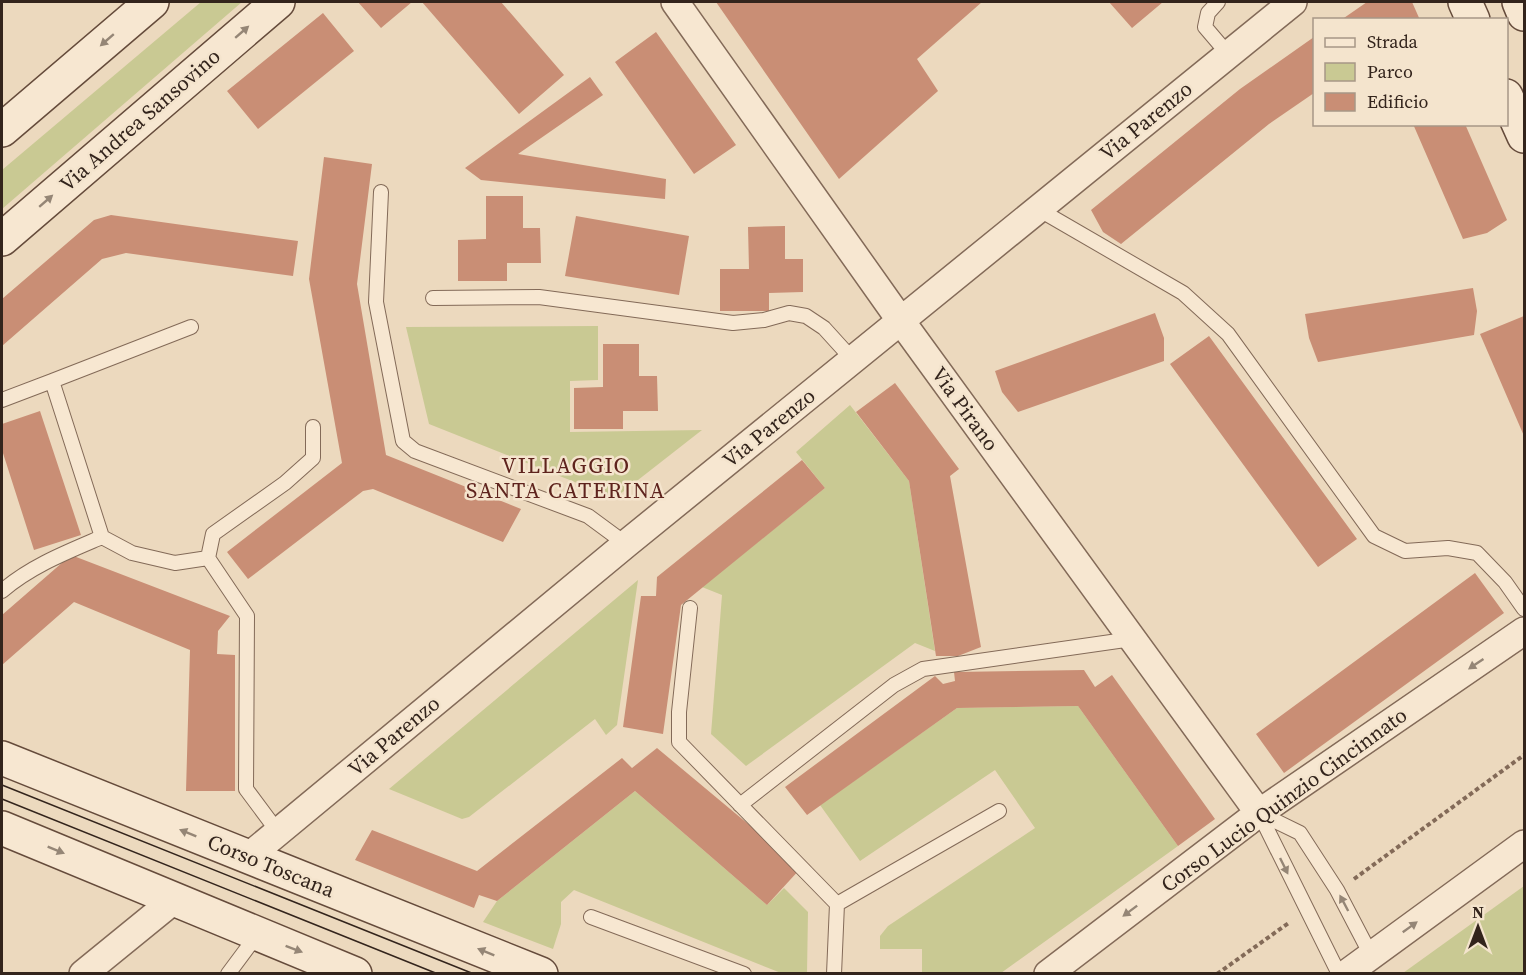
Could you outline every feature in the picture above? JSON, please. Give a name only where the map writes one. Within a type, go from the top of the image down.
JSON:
[{"type":"street","points":[[2,130],[152,2]]},
{"type":"street","name":"Via Andrea Sansovino","points":[[2,239],[278,2]]},
{"type":"street","name":"Via Pirano","points":[[675,2],[901,321],[1259,813]]},
{"type":"street","name":"Via Parenzo","points":[[248,857],[626,544],[1293,2]]},
{"type":"street","points":[[1465,2],[1472,18]]},
{"type":"street","points":[[1519,2],[1524,14]]},
{"type":"street","points":[[1508,100],[1524,136]]},
{"type":"street","name":"Corso Lucio Quinzio Cincinnato","points":[[1048,974],[1259,813],[1524,631]]},
{"type":"street","name":"Corso Toscana","points":[[2,758],[541,974]]},
{"type":"street","points":[[2,828],[356,974]]},
{"type":"street","points":[[1346,974],[1524,844]]},
{"type":"street","points":[[83,974],[175,899]]},
{"type":"lane","points":[[1218,2],[1208,13],[1205,27],[1228,54]]},
{"type":"lane","points":[[381,192],[376,302],[403,441],[415,451],[588,516],[626,544]]},
{"type":"lane","points":[[1038,209],[1183,293],[1228,334],[1374,536],[1405,551],[1449,548],[1477,553],[1505,582],[1524,609]]},
{"type":"lane","points":[[433,298],[538,297],[733,323],[764,320],[789,313],[806,315],[825,328],[853,360]]},
{"type":"lane","points":[[2,400],[191,327]]},
{"type":"lane","points":[[52,381],[102,537],[132,553],[175,562],[208,558]]},
{"type":"lane","points":[[278,832],[246,789],[247,616],[208,558],[213,534],[285,483],[313,458],[313,427]]},
{"type":"lane","points":[[2,591],[16,579],[50,559],[102,537]]},
{"type":"lane","points":[[690,608],[679,712],[679,742],[837,904],[834,974]]},
{"type":"lane","points":[[740,805],[894,685],[923,669],[1132,639]]},
{"type":"lane","points":[[837,904],[999,811]]},
{"type":"lane","points":[[1259,813],[1300,833],[1337,890],[1371,955]]},
{"type":"lane","points":[[1259,813],[1339,974]]},
{"type":"lane","points":[[591,918],[744,974]]},
{"type":"lane","points":[[228,974],[257,935]]},
{"type":"path","points":[[1337,890],[1524,755]]},
{"type":"path","points":[[1217,974],[1306,911]]},
{"type":"green space","points":[[201,2],[242,2],[2,209],[2,170]]},
{"type":"green space","points":[[598,326],[598,380],[570,381],[570,432],[702,430],[615,498],[429,424],[406,327]]},
{"type":"green space","points":[[850,405],[909,481],[935,651],[915,643],[746,766],[711,734],[722,595],[702,587],[825,488],[796,452]]},
{"type":"green space","points":[[638,580],[617,725],[606,735],[595,719],[469,817],[462,819],[389,789]]},
{"type":"green space","points":[[1078,706],[1178,846],[1001,973],[922,973],[922,949],[880,949],[880,936],[888,926],[1035,828],[995,770],[860,861],[820,805],[957,708]]},
{"type":"green space","points":[[635,791],[767,905],[784,888],[808,912],[807,973],[781,973],[574,890],[561,902],[561,924],[553,949],[483,922],[497,901]]},
{"type":"green space","points":[[1524,886],[1524,973],[1403,973]]},
{"type":"building","points":[[358,2],[412,2],[381,28]]},
{"type":"building","points":[[422,2],[501,2],[564,75],[519,114]]},
{"type":"building","points":[[716,2],[982,2],[917,59],[938,91],[839,179]]},
{"type":"building","points":[[1109,2],[1163,2],[1132,28]]},
{"type":"building","points":[[1367,2],[1412,2],[1419,18],[1344,18]]},
{"type":"building","points":[[323,13],[354,51],[258,129],[227,91]]},
{"type":"building","points":[[656,32],[736,145],[694,174],[615,62]]},
{"type":"building","points":[[1313,38],[1313,94],[1269,124],[1121,244],[1103,232],[1091,210],[1240,89]]},
{"type":"building","points":[[590,77],[603,95],[518,154],[666,179],[665,199],[481,180],[465,168]]},
{"type":"building","points":[[1414,126],[1466,126],[1507,220],[1487,233],[1463,239]]},
{"type":"building","points":[[324,157],[372,164],[357,284],[386,455],[521,509],[503,542],[373,489],[363,491],[248,579],[227,552],[342,463],[309,279]]},
{"type":"building","points":[[486,196],[523,196],[523,228],[540,228],[541,263],[507,263],[507,281],[458,281],[458,240],[486,239]]},
{"type":"building","points":[[111,215],[298,241],[293,276],[126,253],[102,259],[2,346],[2,299],[94,220]]},
{"type":"building","points":[[576,216],[689,236],[679,295],[565,276]]},
{"type":"building","points":[[785,226],[785,259],[803,259],[803,292],[769,293],[769,311],[720,311],[720,269],[749,269],[748,227]]},
{"type":"building","points":[[1473,288],[1477,311],[1474,335],[1318,362],[1309,338],[1305,314]]},
{"type":"building","points":[[1155,313],[1164,338],[1164,361],[1018,412],[1002,392],[995,371]]},
{"type":"building","points":[[1524,316],[1524,436],[1480,334]]},
{"type":"building","points":[[1209,336],[1357,539],[1318,567],[1170,364]]},
{"type":"building","points":[[603,344],[639,344],[639,376],[657,376],[658,411],[623,411],[623,429],[574,429],[574,388],[603,387]]},
{"type":"building","points":[[895,383],[959,469],[950,476],[981,647],[958,656],[936,656],[909,481],[856,412]]},
{"type":"building","points":[[40,411],[81,535],[34,550],[2,450],[2,424]]},
{"type":"building","points":[[802,460],[825,488],[681,605],[663,734],[623,727],[641,596],[656,596],[657,577]]},
{"type":"building","points":[[71,555],[230,616],[218,631],[217,654],[235,655],[235,791],[186,791],[190,650],[74,602],[2,665],[2,615]]},
{"type":"building","points":[[1475,573],[1504,613],[1284,773],[1256,734]]},
{"type":"building","points":[[1084,670],[1095,687],[1112,675],[1215,819],[1178,846],[1078,706],[957,708],[807,815],[785,787],[935,676],[943,684],[955,681],[954,672]]},
{"type":"building","points":[[657,748],[801,868],[767,905],[635,791],[497,901],[479,895],[474,908],[355,860],[372,830],[477,871],[622,758],[632,768]]},
{"type":"tram line","points":[[2,785],[474,974]]},
{"type":"tram line","points":[[2,799],[438,974]]},
{"type":"district","name":"VILLAGGIO SANTA CATERINA","points":[[566,478]]}]
